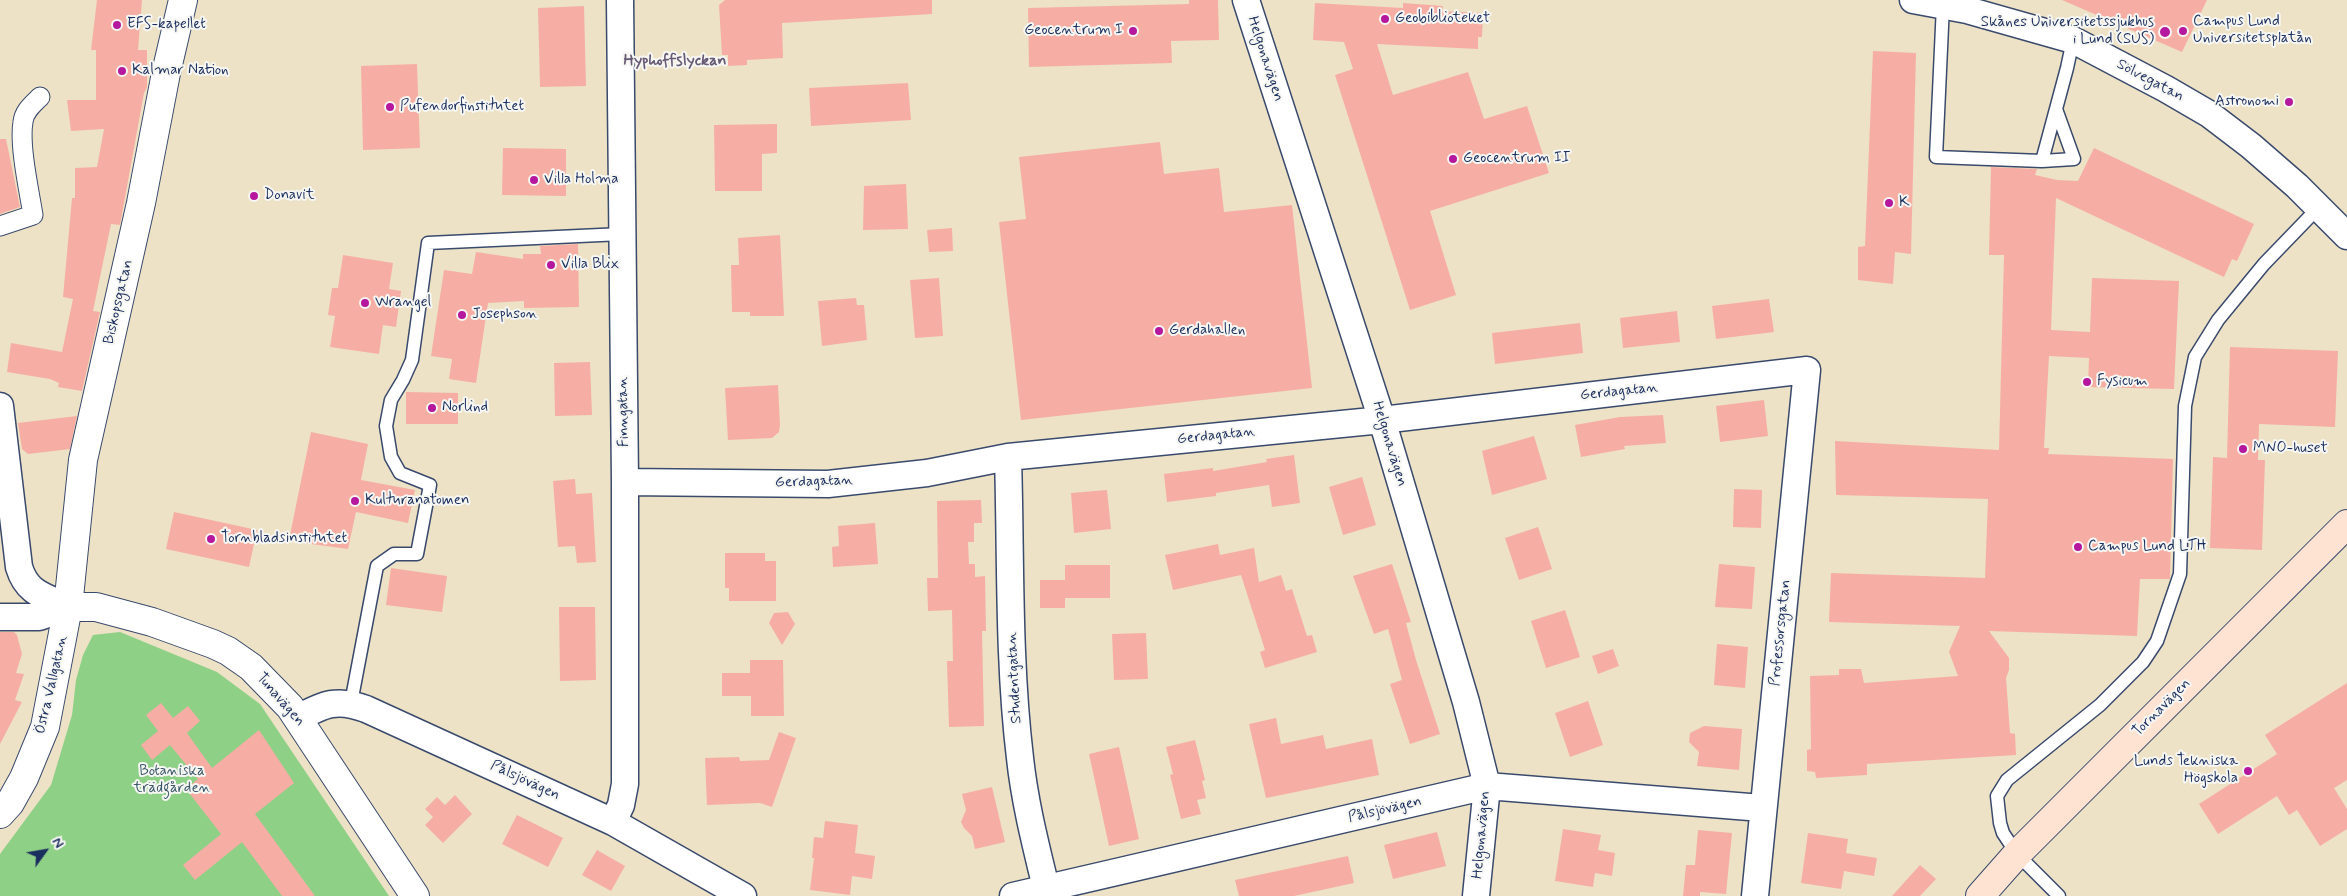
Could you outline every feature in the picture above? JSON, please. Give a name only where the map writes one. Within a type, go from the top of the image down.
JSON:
[{"type":"main road","name":"Tornavägen","points":[[1980,896],[2017,854],[2347,524]]},
{"type":"street","name":"Biskopsgatan","points":[[68,607],[83,460],[141,203],[166,72],[183,0]]},
{"type":"street","name":"Finngatan","points":[[613,822],[620,805],[625,784],[625,482],[620,0]]},
{"type":"street","name":"Helgonavägen","points":[[1246,0],[1382,420],[1466,702],[1487,786],[1476,896]]},
{"type":"street","name":"Sölvegatan","points":[[1913,0],[1967,10],[2072,40],[2166,89],[2209,114],[2251,146],[2347,236]]},
{"type":"street","points":[[0,226],[33,215],[25,159],[23,121],[30,106],[40,97]]},
{"type":"street","name":"Gerdagatan","points":[[625,482],[828,484],[927,473],[1008,457],[1382,420],[1808,370]]},
{"type":"street","name":"Professorsgatan","points":[[1755,896],[1762,808],[1808,370]]},
{"type":"street","points":[[0,406],[19,567],[23,579],[30,589],[68,607]]},
{"type":"street","name":"Studentgatan","points":[[1008,457],[1014,696],[1020,760],[1035,848],[1047,893]]},
{"type":"street","points":[[0,617],[40,617],[68,607]]},
{"type":"street","name":"Tunavägen","points":[[68,607],[96,607],[152,622],[228,651],[251,667],[266,681],[298,718],[416,896]]},
{"type":"street","name":"Östra Vallgatan","points":[[0,814],[10,803],[24,778],[45,727],[68,607]]},
{"type":"street","name":"Pålsjövägen","points":[[298,718],[326,704],[351,703],[613,822],[743,896]]},
{"type":"street","name":"Pålsjövägen","points":[[1013,896],[1047,893],[1487,786],[1762,808]]},
{"type":"lane","points":[[1943,6],[1936,158],[2042,161],[2074,159],[2056,109]]},
{"type":"lane","points":[[2042,161],[2072,40]]},
{"type":"lane","points":[[2059,896],[2017,854],[2003,833],[1997,796],[2007,780],[2100,705],[2143,662],[2157,641],[2180,574],[2185,406],[2195,357],[2218,320],[2264,264],[2318,207]]},
{"type":"lane","points":[[351,703],[376,566],[394,554],[417,554],[430,485],[400,473],[391,457],[386,426],[391,400],[412,360],[428,243],[517,237],[622,234]]},
{"type":"green space","name":"Botaniska trädgården","points":[[120,632],[217,672],[260,704],[389,896],[0,896],[0,854],[51,785],[72,715],[76,680],[83,655],[93,635]]},
{"type":"building","points":[[97,0],[142,0],[138,50],[147,50],[147,87],[144,93],[120,225],[111,224],[93,311],[100,312],[82,391],[58,387],[59,383],[50,379],[7,372],[11,343],[62,352],[73,299],[63,297],[72,198],[75,198],[75,168],[97,167],[104,129],[71,131],[67,100],[96,100],[96,50],[91,50]]},
{"type":"building","points":[[725,0],[932,0],[932,14],[782,23],[783,58],[747,60],[747,65],[728,66],[728,55],[722,55],[719,5]]},
{"type":"building","name":"Geocentrum I","points":[[1189,0],[1218,0],[1219,40],[1171,41],[1172,63],[1029,67],[1028,8],[1189,4]]},
{"type":"building","name":"Skånes Universitetssjukhus i Lund (SUS)","points":[[2062,0],[2207,0],[2182,52]]},
{"type":"building","name":"Geocentrum II","points":[[1315,3],[1403,8],[1403,3],[1443,6],[1442,11],[1483,13],[1482,37],[1478,37],[1478,49],[1377,44],[1393,95],[1468,72],[1484,119],[1527,106],[1549,173],[1430,211],[1456,295],[1410,310],[1335,75],[1353,69],[1344,42],[1313,40]]},
{"type":"building","points":[[584,6],[586,86],[540,87],[538,8]]},
{"type":"building","name":"K","points":[[1873,51],[1916,53],[1911,254],[1895,252],[1893,284],[1858,280],[1858,247],[1865,246]]},
{"type":"building","name":"Pufendorfinstitutet","points":[[417,64],[420,148],[363,150],[361,66]]},
{"type":"building","points":[[908,83],[911,120],[811,126],[809,88]]},
{"type":"building","points":[[777,124],[777,153],[762,154],[762,191],[715,191],[714,125]]},
{"type":"building","points":[[0,139],[6,139],[20,207],[0,214]]},
{"type":"building","name":"Gerdahallen","points":[[1160,142],[1164,174],[1219,168],[1224,212],[1292,205],[1312,388],[1021,420],[999,222],[1026,219],[1019,157]]},
{"type":"building","name":"Villa Holma","points":[[503,148],[566,149],[566,196],[502,195]]},
{"type":"building","points":[[2094,148],[2254,224],[2237,261],[2232,259],[2224,277],[2056,198],[2051,330],[2090,332],[2092,278],[2179,281],[2174,389],[2088,387],[2089,358],[2049,356],[2044,448],[2049,448],[2048,454],[2173,459],[2170,579],[2140,579],[2137,636],[1989,631],[2009,658],[2009,670],[2006,678],[2010,733],[2015,734],[2016,755],[1867,764],[1867,775],[1816,778],[1815,772],[1807,771],[1807,750],[1811,749],[1810,676],[1839,675],[1839,669],[1861,669],[1864,683],[1958,676],[1949,652],[1960,626],[1829,622],[1831,573],[1985,578],[1988,499],[1836,495],[1835,441],[1999,450],[2004,255],[1989,255],[1991,167],[2037,169],[2035,175],[2057,180],[2078,181]]},
{"type":"building","points":[[906,184],[908,229],[863,230],[864,186]]},
{"type":"building","points":[[952,228],[953,251],[929,252],[927,230]]},
{"type":"building","points":[[780,235],[784,316],[750,316],[750,312],[732,312],[731,265],[739,265],[738,238]]},
{"type":"building","points":[[578,244],[579,307],[524,308],[524,301],[488,303],[476,383],[449,379],[452,359],[431,356],[444,270],[472,274],[476,252],[523,259],[523,254],[541,254],[540,246]]},
{"type":"building","name":"Wrangel","points":[[343,255],[393,263],[389,289],[401,291],[396,327],[383,325],[379,354],[330,347],[335,316],[328,315],[332,288],[338,288]]},
{"type":"building","points":[[939,278],[943,336],[915,338],[910,280]]},
{"type":"building","points":[[856,298],[857,305],[864,305],[867,340],[822,346],[818,301]]},
{"type":"building","points":[[1769,299],[1774,332],[1716,339],[1712,306]]},
{"type":"building","points":[[1677,311],[1680,342],[1623,348],[1620,318]]},
{"type":"building","points":[[1580,323],[1583,353],[1495,364],[1492,333]]},
{"type":"building","name":"MNO-huset","points":[[2230,347],[2338,351],[2335,427],[2259,424],[2258,460],[2265,460],[2262,550],[2210,548],[2213,457],[2227,458]]},
{"type":"building","points":[[590,362],[592,415],[555,416],[554,363]]},
{"type":"building","points":[[778,385],[779,432],[772,438],[728,440],[725,388]]},
{"type":"building","name":"Norlind","points":[[406,392],[458,393],[458,424],[406,424]]},
{"type":"building","points":[[1764,400],[1768,436],[1720,442],[1716,406]]},
{"type":"building","points":[[1663,415],[1666,443],[1624,446],[1625,449],[1581,457],[1575,425],[1620,417]]},
{"type":"building","points":[[77,416],[70,449],[28,454],[22,449],[18,423]]},
{"type":"building","name":"Kulturanatomen","points":[[311,432],[368,444],[361,480],[415,490],[408,523],[356,512],[348,549],[304,543],[305,538],[290,535]]},
{"type":"building","points":[[1534,436],[1547,479],[1492,495],[1482,451]]},
{"type":"building","points":[[1294,455],[1300,503],[1272,507],[1269,485],[1216,493],[1216,496],[1167,502],[1164,474],[1213,468],[1213,471],[1267,462],[1266,459]]},
{"type":"building","points":[[1362,477],[1376,525],[1343,535],[1329,487]]},
{"type":"building","points":[[575,479],[576,494],[592,493],[596,562],[577,563],[575,546],[558,547],[553,481]]},
{"type":"building","points":[[1734,489],[1762,490],[1761,528],[1733,527]]},
{"type":"building","points":[[1107,490],[1111,529],[1074,533],[1071,493]]},
{"type":"building","points":[[981,500],[982,523],[974,523],[974,542],[968,542],[969,564],[975,564],[975,577],[985,576],[986,631],[982,631],[984,726],[949,727],[947,661],[953,661],[952,610],[928,611],[927,578],[938,578],[937,501]]},
{"type":"building","name":"Tornbladsinstitutet","points":[[174,512],[257,530],[249,567],[166,549]]},
{"type":"building","points":[[875,523],[878,564],[833,567],[832,547],[839,546],[838,526]]},
{"type":"building","points":[[1538,527],[1552,569],[1519,580],[1505,538]]},
{"type":"building","points":[[1218,544],[1220,555],[1254,548],[1259,582],[1281,575],[1286,591],[1292,589],[1307,636],[1312,635],[1317,652],[1265,668],[1260,652],[1265,650],[1241,575],[1173,590],[1165,555]]},
{"type":"building","points":[[725,553],[765,553],[765,561],[776,561],[776,601],[729,601],[729,588],[725,588]]},
{"type":"building","points":[[1392,564],[1411,622],[1406,623],[1416,660],[1440,734],[1410,744],[1390,684],[1402,680],[1388,629],[1374,634],[1353,576]]},
{"type":"building","points":[[1719,564],[1755,567],[1752,609],[1715,607]]},
{"type":"building","points":[[1065,565],[1110,565],[1110,598],[1065,598],[1065,608],[1040,608],[1040,580],[1065,580]]},
{"type":"building","points":[[391,568],[447,576],[442,612],[386,605]]},
{"type":"building","points":[[559,607],[595,607],[596,680],[560,681]]},
{"type":"building","points":[[1565,610],[1580,657],[1546,668],[1531,621]]},
{"type":"building","points":[[788,612],[795,624],[782,645],[769,623],[774,613]]},
{"type":"building","points":[[0,632],[14,632],[17,635],[22,654],[16,673],[24,674],[15,700],[22,702],[0,744]]},
{"type":"building","points":[[1146,633],[1148,679],[1114,680],[1112,634]]},
{"type":"building","points":[[1717,644],[1748,647],[1745,688],[1714,685]]},
{"type":"building","points":[[1613,649],[1619,666],[1598,674],[1592,656]]},
{"type":"building","points":[[750,660],[783,660],[784,716],[751,716],[751,696],[722,696],[722,673],[750,673]]},
{"type":"building","points":[[2347,683],[2347,780],[2334,788],[2347,809],[2347,829],[2320,846],[2297,810],[2289,815],[2277,796],[2218,834],[2199,804],[2277,754],[2265,735]]},
{"type":"building","points":[[1588,701],[1603,745],[1570,757],[1555,713]]},
{"type":"building","points":[[161,703],[173,718],[188,706],[200,721],[187,733],[212,768],[259,730],[294,783],[255,814],[315,896],[282,896],[242,842],[195,880],[183,865],[221,834],[186,789],[198,779],[170,745],[152,760],[141,745],[158,731],[146,715]]},
{"type":"building","points":[[1276,718],[1281,744],[1323,735],[1326,749],[1372,739],[1379,775],[1266,798],[1249,724]]},
{"type":"building","points":[[1704,726],[1742,729],[1739,770],[1697,766],[1699,752],[1689,742],[1690,733]]},
{"type":"building","points":[[779,732],[796,738],[772,807],[760,803],[707,805],[705,758],[739,757],[740,761],[769,760]]},
{"type":"building","points":[[1195,740],[1205,780],[1202,781],[1206,798],[1197,800],[1201,814],[1181,819],[1170,775],[1173,774],[1166,747]]},
{"type":"building","points":[[1119,747],[1139,839],[1109,846],[1089,754]]},
{"type":"building","points":[[992,787],[1005,842],[975,849],[972,836],[961,822],[966,810],[962,794]]},
{"type":"building","points":[[455,795],[472,814],[443,843],[425,825],[433,817],[425,809],[437,797],[445,805]]},
{"type":"building","points":[[517,815],[563,838],[548,867],[502,844]]},
{"type":"building","points":[[825,821],[858,825],[855,853],[875,856],[872,879],[852,876],[850,895],[810,890],[814,858],[812,858],[814,837],[823,838]]},
{"type":"building","points":[[1563,829],[1601,835],[1598,850],[1615,853],[1612,876],[1595,873],[1593,887],[1555,881]]},
{"type":"building","points":[[1698,830],[1732,833],[1726,894],[1700,892],[1700,896],[1683,896],[1686,865],[1695,865]]},
{"type":"building","points":[[1437,832],[1446,866],[1393,879],[1384,845]]},
{"type":"building","points":[[1808,833],[1848,839],[1846,853],[1877,858],[1874,876],[1844,871],[1841,889],[1801,883]]},
{"type":"building","points":[[597,850],[625,866],[611,891],[582,875]]},
{"type":"building","points":[[1348,856],[1354,883],[1294,896],[1239,896],[1235,880]]},
{"type":"building","points":[[1920,865],[1936,879],[1920,896],[1892,896]]},
{"type":"place","name":"Geobiblioteket","points":[[1385,19]]},
{"type":"place","name":"EFS-kapellet","points":[[117,25]]},
{"type":"place","name":"Geocentrum I","points":[[1133,31]]},
{"type":"place","name":"Campus Lund Universitetsplatån","points":[[2183,31]]},
{"type":"place","name":"Skånes Universitetssjukhus i Lund (SUS)","points":[[2165,32]]},
{"type":"place","name":"Kalmar Nation","points":[[122,71]]},
{"type":"place","name":"Astronomi","points":[[2289,102]]},
{"type":"place","name":"Pufendorfinstitutet","points":[[390,107]]},
{"type":"place","name":"Geocentrum II","points":[[1453,159]]},
{"type":"place","name":"Villa Holma","points":[[534,180]]},
{"type":"place","name":"Donavit","points":[[254,196]]},
{"type":"place","name":"K","points":[[1889,203]]},
{"type":"place","name":"Villa Blix","points":[[551,265]]},
{"type":"place","name":"Wrangel","points":[[365,303]]},
{"type":"place","name":"Josephson","points":[[462,315]]},
{"type":"place","name":"Gerdahallen","points":[[1159,331]]},
{"type":"place","name":"Fysicum","points":[[2087,382]]},
{"type":"place","name":"Norlind","points":[[432,408]]},
{"type":"place","name":"MNO-huset","points":[[2243,449]]},
{"type":"place","name":"Kulturanatomen","points":[[355,501]]},
{"type":"place","name":"Tornbladsinstitutet","points":[[211,539]]},
{"type":"place","name":"Campus Lund LTH","points":[[2078,547]]},
{"type":"place","name":"Lunds Tekniska Högskola","points":[[2248,771]]},
{"type":"district","name":"Hyphoffslyckan","points":[[675,62]]}]
